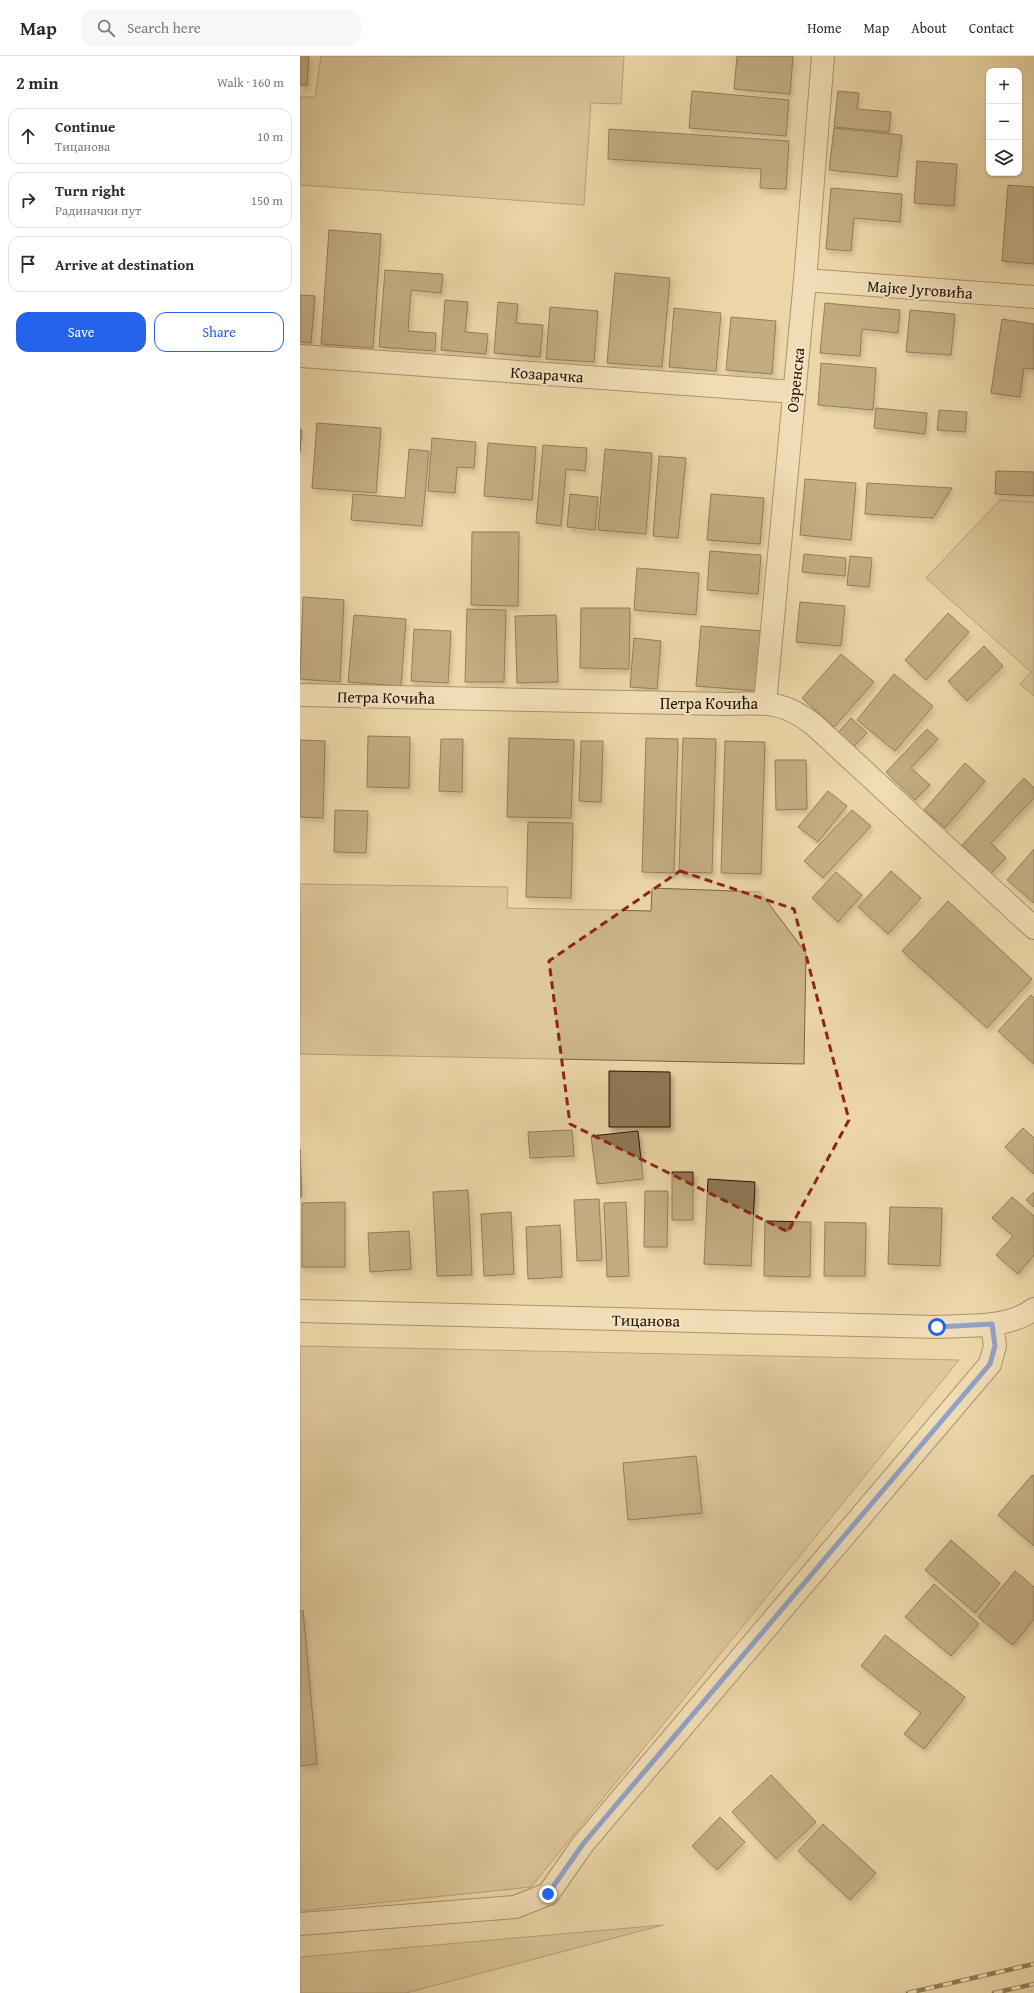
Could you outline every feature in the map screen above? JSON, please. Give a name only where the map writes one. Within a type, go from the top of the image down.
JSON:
[{"type":"street","name":"Озренска","points":[[765,703],[805,280],[823,56]]},
{"type":"street","name":"Мајке Југовића","points":[[805,280],[1034,297]]},
{"type":"street","name":"Козарачка","points":[[300,356],[794,392]]},
{"type":"street","name":"Петра Кочића","points":[[300,695],[719,704],[765,703],[799,713],[814,725],[1034,928]]},
{"type":"street","name":"Тицанова","points":[[300,1311],[937,1327],[992,1324],[1010,1321],[1034,1309]]},
{"type":"street","points":[[300,1924],[515,1907],[548,1894],[583,1844],[990,1364],[995,1346],[992,1324]]},
{"type":"highlighted area","points":[[680,871],[794,909],[849,1120],[788,1232],[570,1124],[549,961]]},
{"type":"shaded area","points":[[321,56],[624,56],[621,104],[591,103],[584,205],[300,185],[300,97],[315,97]]},
{"type":"shaded area","points":[[1000,500],[1034,502],[1034,696],[1020,684],[1031,672],[926,578]]},
{"type":"shaded area","points":[[300,884],[508,887],[507,908],[651,911],[652,888],[760,892],[806,953],[804,1064],[300,1054]]},
{"type":"shaded area","points":[[300,1346],[959,1360],[531,1887],[300,1911]]},
{"type":"shaded area","points":[[663,1925],[406,1993],[300,1993],[300,1957]]},
{"type":"building","points":[[300,56],[309,56],[307,85],[300,85]]},
{"type":"building","points":[[737,56],[793,56],[790,94],[734,89]]},
{"type":"building","points":[[692,91],[789,100],[786,136],[689,128]]},
{"type":"building","points":[[838,91],[859,93],[857,109],[891,112],[889,132],[834,127]]},
{"type":"building","points":[[834,128],[902,135],[897,177],[829,170]]},
{"type":"building","points":[[609,129],[789,141],[786,189],[760,188],[761,169],[608,159]]},
{"type":"building","points":[[917,161],[957,164],[954,206],[914,203]]},
{"type":"building","points":[[1008,185],[1034,187],[1034,264],[1002,261]]},
{"type":"building","points":[[831,188],[902,194],[900,222],[854,218],[851,251],[826,249]]},
{"type":"building","points":[[329,230],[381,234],[373,348],[321,344]]},
{"type":"building","points":[[385,270],[443,274],[441,293],[411,290],[408,331],[436,333],[435,351],[379,347]]},
{"type":"building","points":[[615,273],[670,278],[662,367],[607,363]]},
{"type":"building","points":[[300,295],[315,296],[311,343],[300,342]]},
{"type":"building","points":[[445,300],[468,302],[465,332],[488,334],[486,354],[441,350]]},
{"type":"building","points":[[498,302],[518,304],[516,323],[543,325],[540,357],[494,353]]},
{"type":"building","points":[[825,303],[900,310],[898,333],[862,329],[860,356],[820,353]]},
{"type":"building","points":[[550,307],[598,311],[594,362],[546,359]]},
{"type":"building","points":[[674,308],[721,313],[716,371],[669,367]]},
{"type":"building","points":[[910,310],[955,314],[951,355],[906,352]]},
{"type":"building","points":[[731,317],[776,321],[772,374],[726,370]]},
{"type":"building","points":[[1002,319],[1034,324],[1034,369],[1024,368],[1020,397],[991,393]]},
{"type":"building","points":[[821,363],[876,368],[873,410],[818,405]]},
{"type":"building","points":[[876,408],[927,413],[925,434],[874,428]]},
{"type":"building","points":[[939,410],[967,412],[965,432],[937,430]]},
{"type":"building","points":[[317,423],[381,428],[376,493],[312,488]]},
{"type":"building","points":[[300,429],[302,430],[300,452]]},
{"type":"building","points":[[432,438],[476,442],[474,468],[457,467],[455,493],[428,491]]},
{"type":"building","points":[[488,443],[536,447],[532,500],[484,496]]},
{"type":"building","points":[[543,445],[587,448],[585,471],[566,469],[561,526],[536,523]]},
{"type":"building","points":[[409,449],[429,451],[422,526],[351,520],[353,494],[405,498]]},
{"type":"building","points":[[605,449],[652,453],[646,534],[598,530]]},
{"type":"building","points":[[659,456],[686,458],[678,538],[653,536]]},
{"type":"building","points":[[996,471],[1034,472],[1034,496],[995,494]]},
{"type":"building","points":[[805,479],[856,483],[851,540],[800,535]]},
{"type":"building","points":[[867,483],[952,488],[933,518],[865,514]]},
{"type":"building","points":[[570,494],[598,497],[595,530],[567,527]]},
{"type":"building","points":[[711,494],[764,498],[760,544],[707,540]]},
{"type":"building","points":[[472,532],[519,532],[518,606],[471,605]]},
{"type":"building","points":[[710,551],[761,555],[758,594],[707,590]]},
{"type":"building","points":[[804,554],[846,558],[845,576],[802,572]]},
{"type":"building","points":[[850,556],[872,558],[869,587],[847,585]]},
{"type":"building","points":[[637,568],[699,573],[696,615],[634,610]]},
{"type":"building","points":[[303,597],[344,600],[340,682],[300,679]]},
{"type":"building","points":[[800,602],[845,606],[841,646],[796,642]]},
{"type":"building","points":[[581,608],[630,608],[629,669],[580,668]]},
{"type":"building","points":[[467,609],[506,610],[504,682],[465,682]]},
{"type":"building","points":[[948,613],[969,632],[926,680],[905,660]]},
{"type":"building","points":[[354,615],[406,619],[401,686],[348,682]]},
{"type":"building","points":[[556,615],[558,682],[517,683],[515,616]]},
{"type":"building","points":[[701,626],[763,631],[758,691],[696,686]]},
{"type":"building","points":[[414,629],[451,631],[448,683],[411,681]]},
{"type":"building","points":[[634,638],[661,641],[657,689],[630,687]]},
{"type":"building","points":[[984,646],[1003,666],[967,701],[948,681]]},
{"type":"building","points":[[841,654],[874,682],[834,727],[802,698]]},
{"type":"building","points":[[894,674],[933,706],[895,751],[857,720]]},
{"type":"building","points":[[851,718],[867,733],[851,749],[836,735]]},
{"type":"building","points":[[927,729],[938,739],[911,768],[930,785],[915,800],[886,772]]},
{"type":"building","points":[[368,736],[410,737],[409,788],[367,787]]},
{"type":"building","points":[[509,738],[574,740],[571,818],[507,817]]},
{"type":"building","points":[[646,738],[678,739],[674,873],[642,872]]},
{"type":"building","points":[[683,738],[716,739],[712,873],[679,872]]},
{"type":"building","points":[[441,739],[463,739],[462,792],[439,791]]},
{"type":"building","points":[[300,740],[325,741],[323,818],[300,817]]},
{"type":"building","points":[[581,741],[603,741],[601,802],[579,801]]},
{"type":"building","points":[[725,741],[765,742],[761,874],[721,873]]},
{"type":"building","points":[[775,760],[806,760],[807,809],[776,810]]},
{"type":"building","points":[[965,763],[985,781],[945,828],[924,810]]},
{"type":"building","points":[[1024,778],[1034,788],[1034,798],[991,843],[1006,858],[991,873],[962,845]]},
{"type":"building","points":[[828,791],[847,806],[818,842],[798,827]]},
{"type":"building","points":[[335,810],[368,811],[366,853],[334,852]]},
{"type":"building","points":[[852,810],[871,826],[823,878],[804,861]]},
{"type":"building","points":[[528,822],[573,823],[571,898],[526,897]]},
{"type":"building","points":[[1034,849],[1034,903],[1007,880]]},
{"type":"building","points":[[891,871],[921,898],[888,934],[858,907]]},
{"type":"building","points":[[836,872],[862,895],[838,922],[812,898]]},
{"type":"building","points":[[948,901],[1032,979],[987,1028],[902,951]]},
{"type":"building","points":[[1031,995],[1034,998],[1034,1064],[998,1031]]},
{"type":"building","points":[[609,1071],[670,1072],[670,1127],[609,1127]]},
{"type":"building","points":[[1023,1128],[1034,1138],[1034,1174],[1005,1147]]},
{"type":"building","points":[[572,1130],[574,1156],[530,1158],[528,1132]]},
{"type":"building","points":[[638,1131],[643,1179],[597,1184],[591,1136]]},
{"type":"building","points":[[300,1149],[302,1197],[300,1197]]},
{"type":"building","points":[[672,1172],[693,1172],[693,1220],[672,1220]]},
{"type":"building","points":[[708,1179],[755,1182],[751,1266],[704,1264]]},
{"type":"building","points":[[468,1190],[472,1275],[437,1276],[433,1192]]},
{"type":"building","points":[[645,1191],[668,1191],[667,1247],[644,1247]]},
{"type":"building","points":[[1034,1192],[1034,1207],[1026,1200]]},
{"type":"building","points":[[1012,1197],[1034,1216],[1034,1255],[1018,1274],[996,1255],[1013,1236],[992,1218]]},
{"type":"building","points":[[599,1199],[602,1260],[577,1261],[574,1200]]},
{"type":"building","points":[[345,1202],[345,1267],[302,1267],[302,1203]]},
{"type":"building","points":[[626,1202],[629,1276],[607,1277],[604,1203]]},
{"type":"building","points":[[890,1207],[942,1208],[940,1266],[888,1264]]},
{"type":"building","points":[[511,1212],[514,1274],[484,1276],[481,1214]]},
{"type":"building","points":[[765,1221],[811,1222],[810,1277],[764,1276]]},
{"type":"building","points":[[825,1222],[866,1223],[865,1276],[824,1276]]},
{"type":"building","points":[[560,1225],[562,1277],[528,1279],[526,1227]]},
{"type":"building","points":[[409,1231],[411,1269],[370,1272],[368,1233]]},
{"type":"building","points":[[696,1456],[702,1513],[628,1520],[623,1463]]},
{"type":"building","points":[[1032,1475],[1034,1476],[1034,1546],[998,1515]]},
{"type":"building","points":[[951,1540],[1000,1583],[975,1613],[925,1570]]},
{"type":"building","points":[[1015,1571],[1034,1587],[1034,1619],[1013,1645],[978,1617]]},
{"type":"building","points":[[934,1584],[979,1624],[951,1656],[905,1617]]},
{"type":"building","points":[[303,1610],[317,1764],[300,1766],[300,1611]]},
{"type":"building","points":[[885,1635],[965,1697],[924,1749],[904,1734],[921,1713],[861,1666]]},
{"type":"building","points":[[771,1775],[816,1822],[776,1859],[732,1812]]},
{"type":"building","points":[[720,1817],[745,1842],[717,1870],[692,1846]]},
{"type":"building","points":[[823,1824],[876,1873],[850,1900],[798,1851]]},
{"type":"railway","points":[[908,1993],[1034,1964]]},
{"type":"railway","points":[[994,1993],[1034,1984]]},
{"type":"route","points":[[548,1894],[583,1844],[990,1364],[995,1346],[992,1324],[937,1327]]}]
